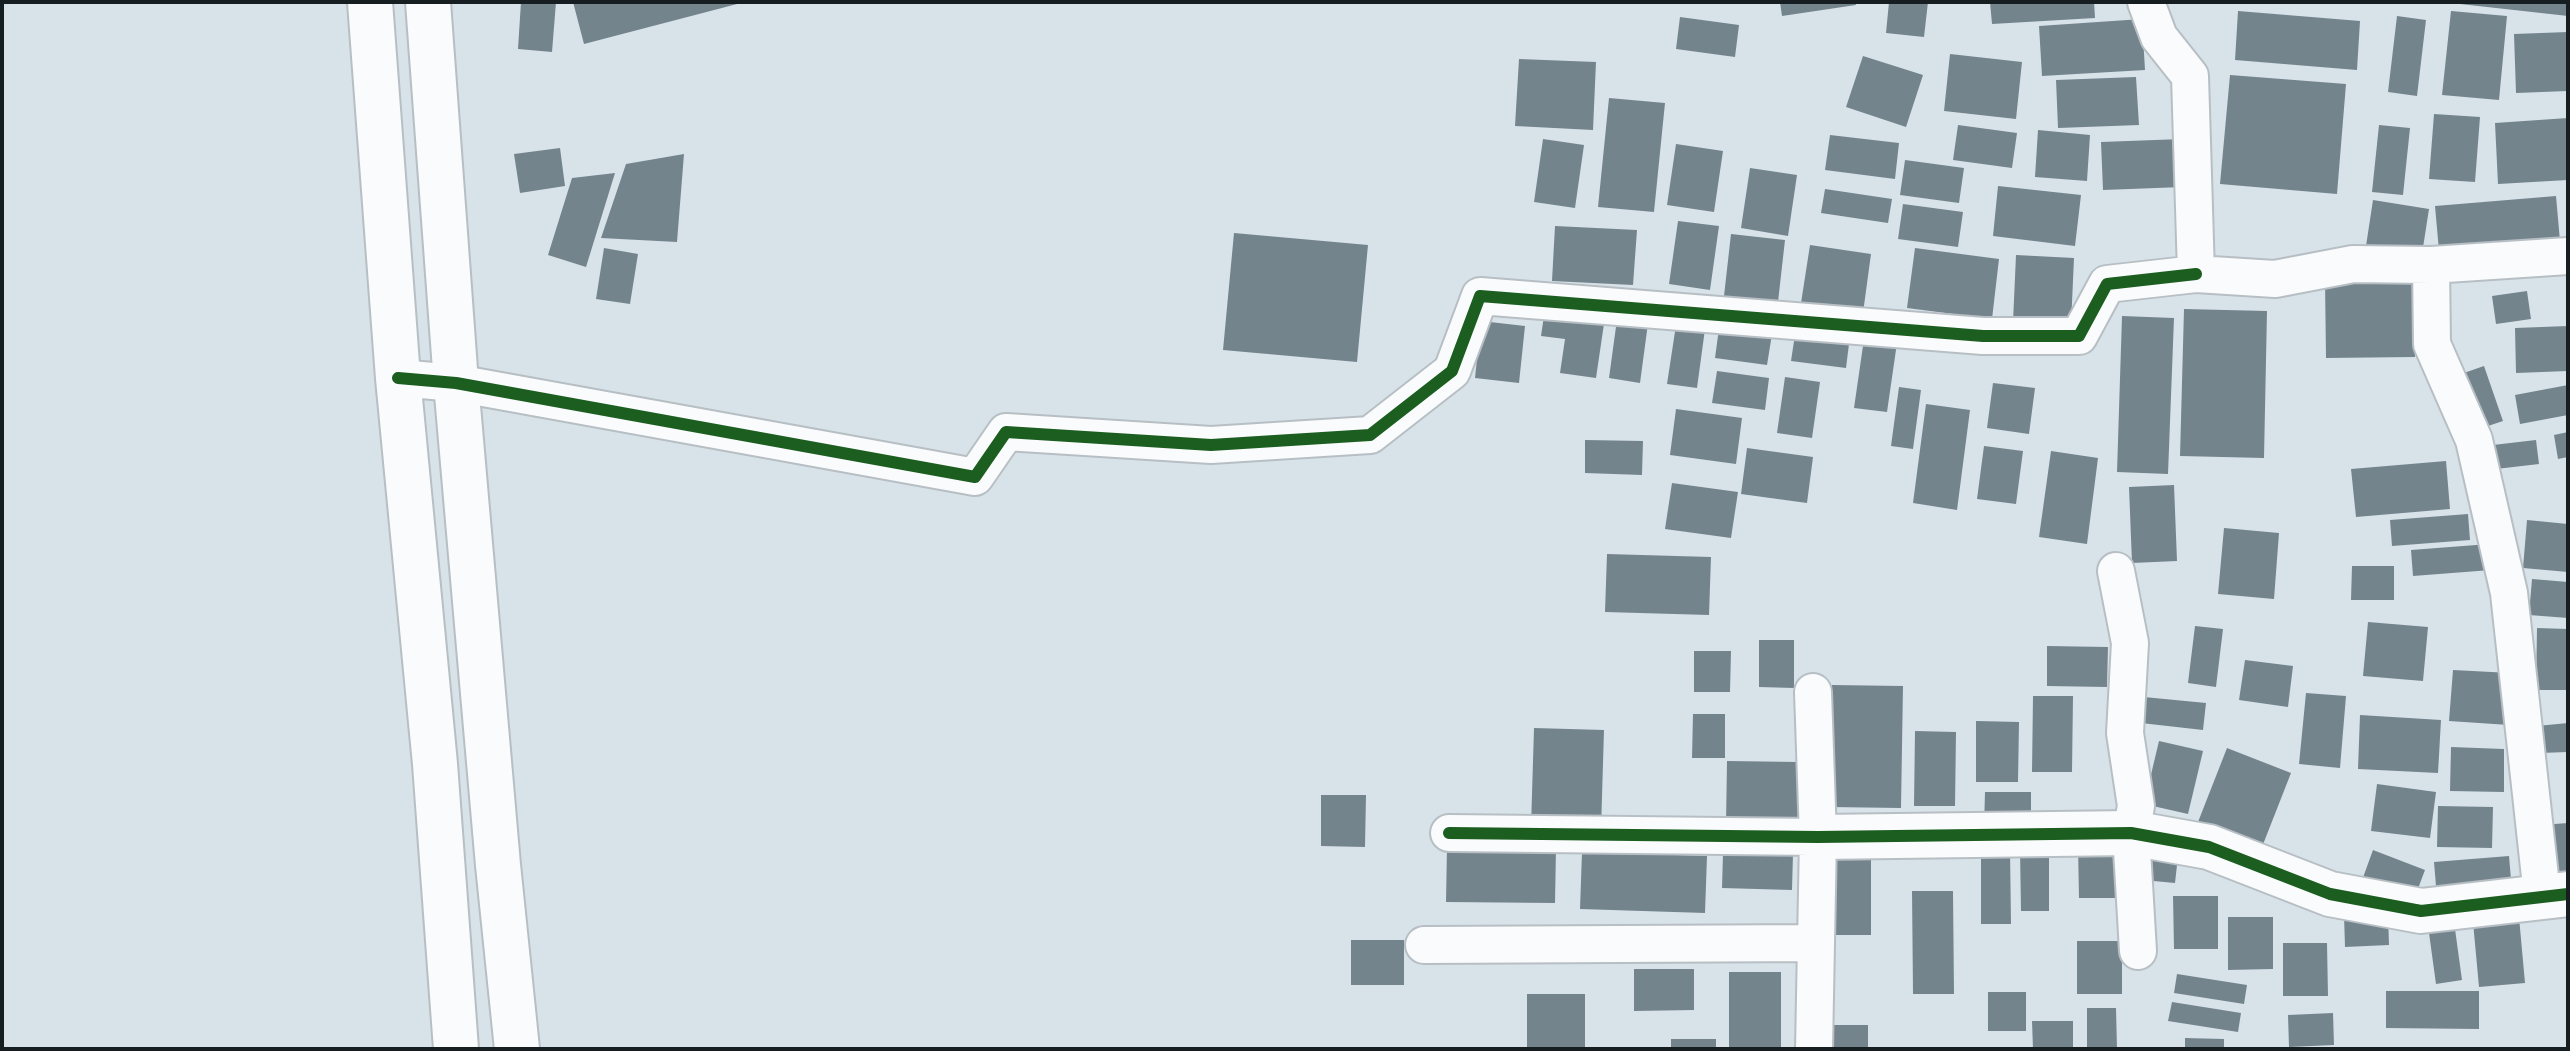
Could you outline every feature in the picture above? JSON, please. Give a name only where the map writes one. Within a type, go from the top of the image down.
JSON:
[{"type":"main road","points":[[370,2],[398,378],[435,764],[456,1049]]},
{"type":"main road","points":[[428,2],[456,383],[517,1049]]},
{"type":"main road","points":[[1818,837],[2131,833],[2209,847],[2330,894],[2421,911],[2561,896]]},
{"type":"street","points":[[2146,2],[2159,37],[2190,76],[2196,274]]},
{"type":"street","points":[[398,378],[456,383],[975,477],[1006,432],[1211,445],[1370,435],[1452,371],[1480,296],[1983,336],[2079,336],[2107,284],[2196,274],[2275,279],[2353,264],[2431,265],[2568,256]]},
{"type":"street","points":[[2431,265],[2432,344],[2474,440],[2509,593],[2561,896]]},
{"type":"street","points":[[2116,571],[2130,643],[2125,733],[2136,806],[2131,833],[2138,951]]},
{"type":"street","points":[[1813,692],[1818,837],[1814,1049]]},
{"type":"street","points":[[1449,833],[1818,837]]},
{"type":"street","points":[[1424,945],[1816,943]]},
{"type":"building","points":[[521,2],[556,2],[552,52],[518,49]]},
{"type":"building","points":[[573,2],[741,2],[741,3],[584,44]]},
{"type":"building","points":[[1780,2],[1855,2],[1856,5],[1782,16]]},
{"type":"building","points":[[1889,2],[1928,2],[1924,37],[1886,33]]},
{"type":"building","points":[[1990,2],[2094,2],[2095,18],[1992,24]]},
{"type":"building","points":[[2568,2],[2568,16],[2460,4]]},
{"type":"building","points":[[2238,11],[2360,21],[2357,70],[2235,60]]},
{"type":"building","points":[[2451,11],[2507,16],[2499,100],[2442,95]]},
{"type":"building","points":[[2397,16],[2426,20],[2417,96],[2388,92]]},
{"type":"building","points":[[1680,17],[1739,25],[1735,57],[1676,49]]},
{"type":"building","points":[[2142,19],[2145,70],[2042,76],[2039,26]]},
{"type":"building","points":[[2568,32],[2568,91],[2516,93],[2514,34]]},
{"type":"building","points":[[1950,54],[2022,62],[2016,119],[1944,111]]},
{"type":"building","points":[[1863,56],[1923,75],[1906,127],[1846,107]]},
{"type":"building","points":[[1519,59],[1596,62],[1593,130],[1515,126]]},
{"type":"building","points":[[2230,75],[2346,84],[2337,194],[2220,184]]},
{"type":"building","points":[[2136,77],[2139,125],[2058,128],[2056,80]]},
{"type":"building","points":[[1609,98],[1665,103],[1654,212],[1598,207]]},
{"type":"building","points":[[2434,114],[2480,117],[2475,182],[2429,179]]},
{"type":"building","points":[[2568,118],[2568,180],[2498,184],[2495,123]]},
{"type":"building","points":[[1958,125],[2017,133],[2012,168],[1953,160]]},
{"type":"building","points":[[2379,125],[2410,128],[2403,195],[2372,192]]},
{"type":"building","points":[[2038,130],[2090,135],[2087,181],[2035,177]]},
{"type":"building","points":[[1830,135],[1899,143],[1895,179],[1825,170]]},
{"type":"building","points":[[1543,139],[1584,145],[1575,208],[1534,202]]},
{"type":"building","points":[[2182,139],[2183,187],[2103,190],[2101,142]]},
{"type":"building","points":[[1676,144],[1723,151],[1714,212],[1667,205]]},
{"type":"building","points":[[560,148],[565,186],[520,193],[514,154]]},
{"type":"building","points":[[684,154],[677,242],[601,238],[626,164]]},
{"type":"building","points":[[1905,160],[1964,168],[1959,203],[1900,195]]},
{"type":"building","points":[[1750,168],[1797,175],[1788,236],[1741,228]]},
{"type":"building","points":[[615,173],[586,267],[548,255],[572,178]]},
{"type":"building","points":[[1998,186],[2081,195],[2075,246],[1993,236]]},
{"type":"building","points":[[1825,189],[1892,199],[1888,223],[1821,213]]},
{"type":"building","points":[[2556,196],[2560,241],[2439,251],[2435,206]]},
{"type":"building","points":[[2373,200],[2429,209],[2422,254],[2366,246]]},
{"type":"building","points":[[1903,204],[1963,212],[1958,247],[1898,239]]},
{"type":"building","points":[[1678,221],[1719,226],[1710,290],[1669,284]]},
{"type":"building","points":[[1555,226],[1637,230],[1633,285],[1552,281]]},
{"type":"building","points":[[1234,233],[1368,245],[1357,362],[1223,350]]},
{"type":"building","points":[[1731,234],[1785,240],[1778,302],[1724,296]]},
{"type":"building","points":[[1810,245],[1871,254],[1863,313],[1801,303]]},
{"type":"building","points":[[604,248],[638,254],[630,304],[596,299]]},
{"type":"building","points":[[1915,248],[1999,259],[1992,319],[1907,308]]},
{"type":"building","points":[[2016,255],[2074,258],[2071,325],[2013,322]]},
{"type":"building","points":[[2413,278],[2415,357],[2326,358],[2325,280]]},
{"type":"building","points":[[2527,291],[2531,319],[2496,324],[2492,296]]},
{"type":"building","points":[[1545,309],[1605,317],[1596,378],[1560,373],[1565,339],[1541,336]]},
{"type":"building","points":[[2184,309],[2267,311],[2264,458],[2180,456]]},
{"type":"building","points":[[1618,312],[1649,316],[1640,383],[1609,378]]},
{"type":"building","points":[[2122,316],[2174,318],[2168,474],[2117,472]]},
{"type":"building","points":[[1481,321],[1525,326],[1519,383],[1475,378]]},
{"type":"building","points":[[1720,321],[1773,328],[1767,365],[1715,358]]},
{"type":"building","points":[[1676,325],[1705,329],[1697,388],[1667,384]]},
{"type":"building","points":[[2568,326],[2568,371],[2516,373],[2515,328]]},
{"type":"building","points":[[1796,328],[1850,336],[1846,368],[1791,361]]},
{"type":"building","points":[[1865,332],[1898,336],[1887,412],[1854,408]]},
{"type":"building","points":[[2484,366],[2503,421],[2479,429],[2461,374]]},
{"type":"building","points":[[1717,371],[1769,378],[1765,410],[1712,403]]},
{"type":"building","points":[[1785,377],[1820,382],[1812,438],[1777,433]]},
{"type":"building","points":[[1993,383],[2035,388],[2029,434],[1987,428]]},
{"type":"building","points":[[2568,385],[2568,415],[2520,424],[2515,395]]},
{"type":"building","points":[[1899,387],[1921,390],[1913,449],[1891,446]]},
{"type":"building","points":[[1926,404],[1970,410],[1957,510],[1913,503]]},
{"type":"building","points":[[1676,409],[1742,418],[1736,464],[1670,455]]},
{"type":"building","points":[[2568,432],[2568,457],[2558,459],[2554,435]]},
{"type":"building","points":[[1585,440],[1643,441],[1642,475],[1585,473]]},
{"type":"building","points":[[2536,440],[2539,464],[2496,469],[2493,445]]},
{"type":"building","points":[[1984,446],[2023,451],[2016,504],[1977,499]]},
{"type":"building","points":[[1747,448],[1813,457],[1807,503],[1741,494]]},
{"type":"building","points":[[2051,451],[2098,458],[2087,544],[2039,537]]},
{"type":"building","points":[[2446,461],[2450,509],[2356,517],[2351,469]]},
{"type":"building","points":[[1672,483],[1738,492],[1731,538],[1665,529]]},
{"type":"building","points":[[2174,485],[2177,561],[2132,563],[2129,487]]},
{"type":"building","points":[[2468,514],[2470,540],[2392,546],[2390,520]]},
{"type":"building","points":[[2527,520],[2568,524],[2568,572],[2523,568]]},
{"type":"building","points":[[2224,528],[2279,533],[2274,599],[2218,594]]},
{"type":"building","points":[[2489,544],[2491,570],[2413,576],[2411,550]]},
{"type":"building","points":[[1607,554],[1711,557],[1709,615],[1605,612]]},
{"type":"building","points":[[2352,566],[2394,566],[2394,600],[2351,600]]},
{"type":"building","points":[[2532,579],[2568,582],[2568,618],[2529,615]]},
{"type":"building","points":[[2368,622],[2428,627],[2423,681],[2363,676]]},
{"type":"building","points":[[2195,626],[2223,629],[2216,687],[2188,683]]},
{"type":"building","points":[[2537,628],[2568,629],[2568,690],[2536,690]]},
{"type":"building","points":[[1759,640],[1794,640],[1794,688],[1759,687]]},
{"type":"building","points":[[2047,646],[2108,647],[2107,687],[2047,686]]},
{"type":"building","points":[[1694,651],[1731,651],[1730,692],[1694,692]]},
{"type":"building","points":[[2245,660],[2293,666],[2288,707],[2239,700]]},
{"type":"building","points":[[2453,670],[2511,673],[2509,725],[2449,721]]},
{"type":"building","points":[[1832,685],[1903,686],[1901,808],[1830,807]]},
{"type":"building","points":[[2306,693],[2346,696],[2340,768],[2299,764]]},
{"type":"building","points":[[2033,696],[2073,696],[2072,772],[2032,772]]},
{"type":"building","points":[[2144,697],[2206,703],[2203,730],[2141,723]]},
{"type":"building","points":[[1693,714],[1725,714],[1725,758],[1692,758]]},
{"type":"building","points":[[2360,715],[2441,720],[2438,773],[2358,769]]},
{"type":"building","points":[[1976,721],[2019,722],[2018,782],[1976,782]]},
{"type":"building","points":[[2568,723],[2568,752],[2540,753],[2537,726]]},
{"type":"building","points":[[1534,728],[1604,730],[1601,830],[1531,827]]},
{"type":"building","points":[[1915,731],[1956,732],[1955,806],[1914,806]]},
{"type":"building","points":[[2159,741],[2203,751],[2188,814],[2144,804]]},
{"type":"building","points":[[2451,747],[2504,749],[2504,792],[2450,791]]},
{"type":"building","points":[[2227,748],[2291,773],[2262,847],[2198,822]]},
{"type":"building","points":[[1727,761],[1799,762],[1798,825],[1726,824]]},
{"type":"building","points":[[2377,784],[2436,792],[2430,838],[2371,831]]},
{"type":"building","points":[[1985,792],[2031,792],[2031,827],[1984,827]]},
{"type":"building","points":[[1321,795],[1366,795],[1365,847],[1321,846]]},
{"type":"building","points":[[2438,806],[2493,807],[2492,848],[2437,847]]},
{"type":"building","points":[[2568,823],[2568,873],[2545,875],[2541,825]]},
{"type":"building","points":[[2148,843],[2179,847],[2175,883],[2143,880]]},
{"type":"building","points":[[2078,846],[2123,846],[2123,898],[2079,898]]},
{"type":"building","points":[[1447,847],[1556,848],[1555,903],[1446,902]]},
{"type":"building","points":[[2010,849],[2011,924],[1981,924],[1981,850]]},
{"type":"building","points":[[2020,850],[2049,850],[2049,911],[2021,911]]},
{"type":"building","points":[[2373,850],[2425,870],[2413,902],[2361,883]]},
{"type":"building","points":[[1582,852],[1707,856],[1705,913],[1580,909]]},
{"type":"building","points":[[1723,853],[1793,854],[1792,890],[1722,888]]},
{"type":"building","points":[[2509,856],[2512,891],[2437,898],[2434,862]]},
{"type":"building","points":[[1835,860],[1871,860],[1871,935],[1835,935]]},
{"type":"building","points":[[1912,891],[1953,891],[1954,994],[1913,994]]},
{"type":"building","points":[[2173,896],[2218,896],[2218,949],[2174,949]]},
{"type":"building","points":[[2388,914],[2389,945],[2345,947],[2344,915]]},
{"type":"building","points":[[2228,917],[2273,917],[2273,969],[2228,970]]},
{"type":"building","points":[[2519,917],[2525,983],[2479,987],[2473,922]]},
{"type":"building","points":[[2455,929],[2462,980],[2436,984],[2429,933]]},
{"type":"building","points":[[1351,940],[1404,940],[1404,985],[1351,985]]},
{"type":"building","points":[[2077,941],[2122,941],[2122,994],[2077,994]]},
{"type":"building","points":[[2283,943],[2327,943],[2328,996],[2283,996]]},
{"type":"building","points":[[1634,969],[1694,969],[1694,1010],[1634,1011]]},
{"type":"building","points":[[1729,972],[1781,972],[1781,1049],[1729,1049]]},
{"type":"building","points":[[2177,974],[2247,985],[2244,1004],[2174,993]]},
{"type":"building","points":[[2386,991],[2479,991],[2479,1029],[2386,1028]]},
{"type":"building","points":[[1988,992],[2026,992],[2026,1031],[1988,1031]]},
{"type":"building","points":[[1527,994],[1585,994],[1585,1049],[1527,1049]]},
{"type":"building","points":[[2172,1002],[2241,1013],[2238,1032],[2168,1021]]},
{"type":"building","points":[[2087,1008],[2116,1008],[2117,1049],[2087,1049]]},
{"type":"building","points":[[2333,1013],[2334,1045],[2289,1047],[2288,1015]]},
{"type":"building","points":[[2032,1021],[2073,1021],[2073,1049],[2033,1049]]},
{"type":"building","points":[[1829,1025],[1868,1025],[1868,1049],[1829,1049]]},
{"type":"building","points":[[2185,1038],[2224,1039],[2224,1049],[2185,1049]]},
{"type":"building","points":[[1671,1039],[1716,1039],[1716,1049],[1671,1049]]},
{"type":"cycle path","points":[[398,378],[456,383],[975,477],[1006,432],[1211,445],[1370,435],[1452,371],[1480,296],[1983,336],[2079,336],[2107,284],[2196,274]]},
{"type":"cycle path","points":[[1449,833],[1818,837],[2131,833],[2209,847],[2330,894],[2421,911],[2568,894]]}]
